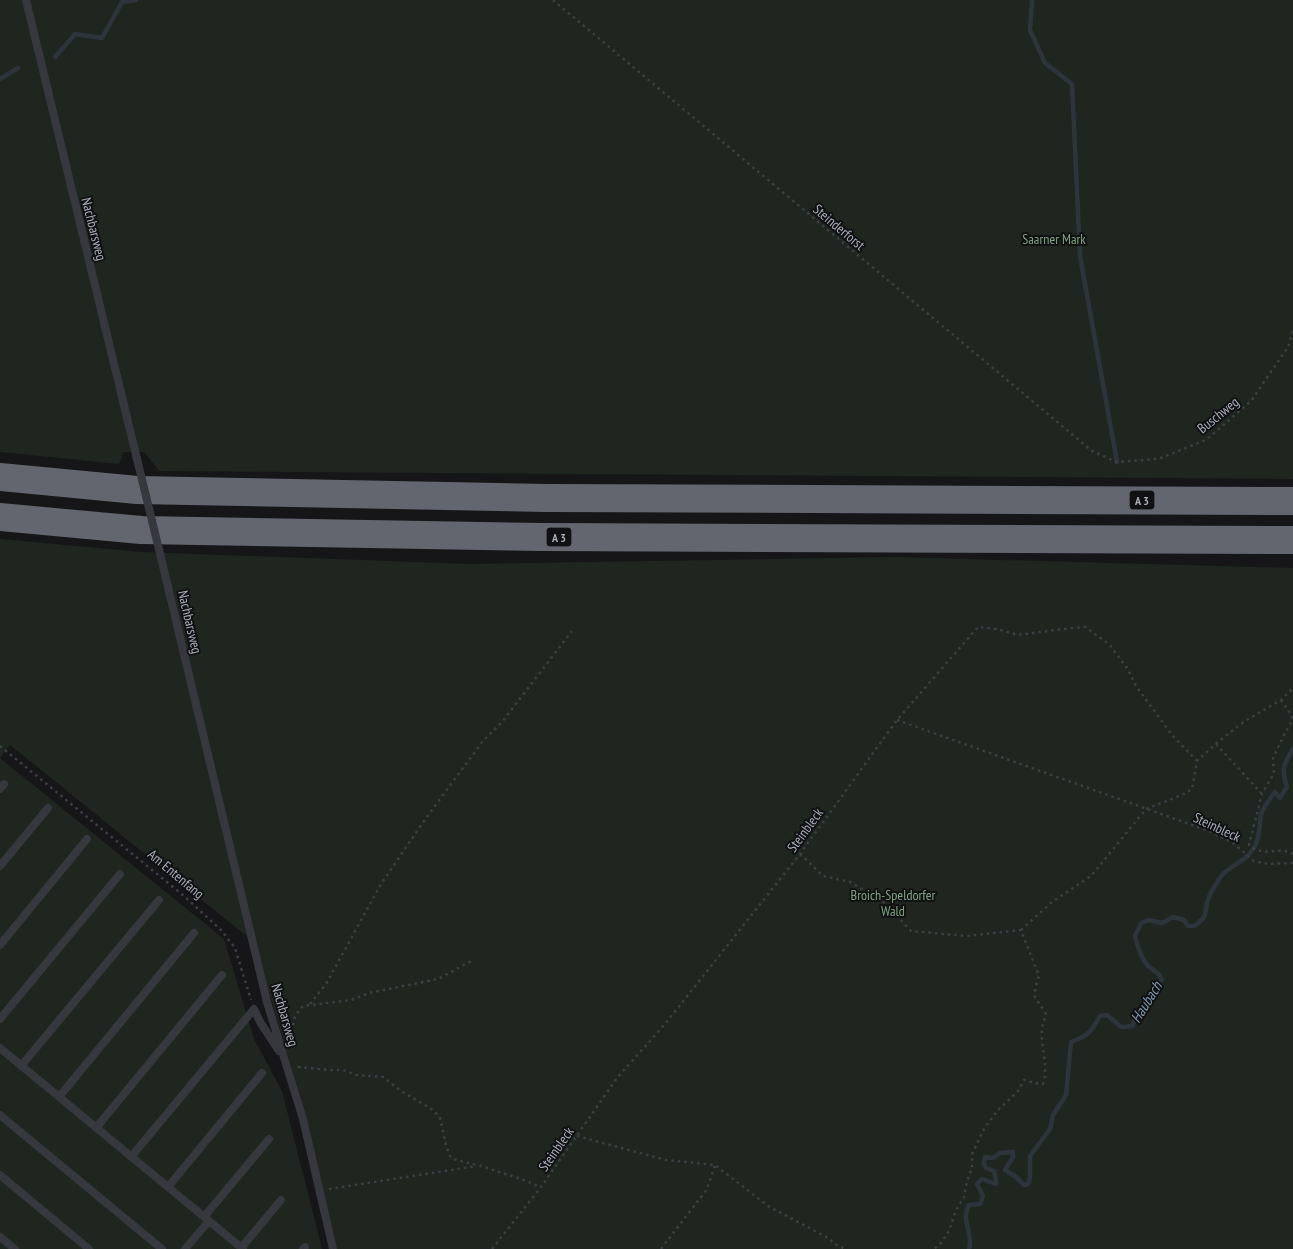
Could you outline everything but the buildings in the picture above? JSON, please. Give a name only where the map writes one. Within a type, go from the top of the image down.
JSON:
[{"type":"highway","name":"A 3","points":[[0,477],[137,490],[537,498],[1293,501]]},
{"type":"highway","name":"A 3","points":[[0,516],[141,530],[552,537],[1293,540]]},
{"type":"lane","name":"Nachbarsweg","points":[[26,0],[264,992],[303,1118],[333,1249]]},
{"type":"lane","points":[[0,866],[48,808]]},
{"type":"lane","points":[[0,945],[87,839]]},
{"type":"lane","points":[[0,1018],[120,874]]},
{"type":"lane","points":[[21,1066],[158,900]]},
{"type":"lane","points":[[59,1097],[194,933]]},
{"type":"lane","points":[[96,1128],[222,975]]},
{"type":"lane","points":[[131,1157],[254,1008],[260,1022],[284,1059]]},
{"type":"lane","points":[[0,1048],[242,1248],[281,1200]]},
{"type":"lane","points":[[168,1187],[262,1073]]},
{"type":"lane","points":[[0,1115],[162,1249]]},
{"type":"lane","points":[[186,1249],[269,1139]]},
{"type":"lane","points":[[0,1175],[89,1249]]},
{"type":"lane","points":[[0,1237],[15,1249]]},
{"type":"path","name":"Steinderforst","points":[[553,0],[1092,452],[1117,462]]},
{"type":"path","name":"Buschweg","points":[[1117,462],[1158,459],[1206,440],[1251,401],[1288,347],[1293,331]]},
{"type":"path","points":[[897,720],[978,626],[1018,635],[1085,628],[1110,645],[1136,686],[1172,735],[1197,761]]},
{"type":"path","points":[[310,1004],[326,984],[381,884],[426,818],[483,742],[508,714],[572,631]]},
{"type":"path","points":[[800,854],[823,876],[850,882],[884,903],[911,931],[967,936],[1021,930],[1052,902],[1091,876],[1146,809],[1182,795],[1192,789],[1197,761],[1216,744],[1245,721],[1281,700],[1293,688]]},
{"type":"path","points":[[1216,744],[1262,794],[1274,773],[1273,758],[1291,723],[1292,716],[1281,700]]},
{"type":"path","name":"Steinbleck","points":[[492,1249],[541,1187],[617,1078],[665,1024],[800,854],[897,720],[1209,832],[1233,843],[1250,859],[1260,863],[1293,863]]},
{"type":"path","name":"Am Entenfang","points":[[0,746],[184,896],[221,930],[235,948],[254,1008]]},
{"type":"path","name":"Steinbleck","points":[[1262,794],[1249,845],[1256,851],[1268,853],[1282,850],[1293,854]]},
{"type":"path","points":[[934,1249],[950,1231],[956,1210],[964,1197],[967,1181],[972,1169],[972,1154],[985,1127],[997,1111],[1018,1090],[1024,1080],[1043,1084],[1046,1074],[1042,1028],[1046,1014],[1036,997],[1035,988],[1039,976],[1021,930]]},
{"type":"path","points":[[473,960],[438,979],[369,993],[351,1000],[303,1006],[295,1016],[284,1059],[298,1067],[342,1070],[356,1075],[383,1077],[401,1091],[433,1110],[440,1118],[446,1145],[453,1160],[480,1166],[541,1187]]},
{"type":"path","points":[[577,1136],[666,1160],[715,1165],[768,1206],[846,1249]]},
{"type":"path","points":[[661,1249],[708,1189],[715,1165]]},
{"type":"path","points":[[320,1191],[480,1166]]},
{"type":"green space","name":"Saarner Mark","points":[[0,0],[1293,0],[1293,479],[159,471],[144,452],[124,452],[119,464],[0,452]]},
{"type":"green space","name":"Broich-Speldorfer Wald","points":[[0,539],[142,552],[470,564],[895,557],[1293,568],[1293,1249],[337,1249],[302,1102],[254,942],[10,745],[0,758]]},
{"type":"green space","points":[[0,758],[224,939],[254,1039],[282,1091],[322,1249],[0,1249]]},
{"type":"waterway","points":[[55,57],[75,34],[102,38],[122,2],[136,0]]},
{"type":"waterway","points":[[1032,0],[1030,30],[1045,63],[1072,84],[1080,256],[1117,462]]},
{"type":"waterway","points":[[0,79],[18,68]]},
{"type":"waterway","name":"Haubach","points":[[969,1249],[970,1238],[966,1222],[967,1211],[969,1205],[980,1204],[983,1196],[977,1184],[982,1179],[996,1184],[994,1171],[986,1168],[984,1164],[985,1157],[993,1158],[1000,1153],[1013,1152],[1013,1157],[1005,1170],[1024,1185],[1028,1184],[1030,1178],[1030,1156],[1050,1129],[1053,1115],[1066,1095],[1071,1042],[1088,1033],[1100,1016],[1107,1015],[1121,1027],[1133,1026],[1134,1020],[1151,1001],[1153,988],[1162,980],[1158,973],[1148,966],[1140,951],[1135,936],[1141,923],[1149,920],[1162,923],[1173,917],[1184,920],[1188,926],[1194,926],[1200,922],[1205,915],[1210,895],[1222,875],[1248,856],[1255,846],[1259,835],[1261,815],[1265,806],[1275,792],[1280,798],[1287,787],[1284,767],[1293,749]]}]
